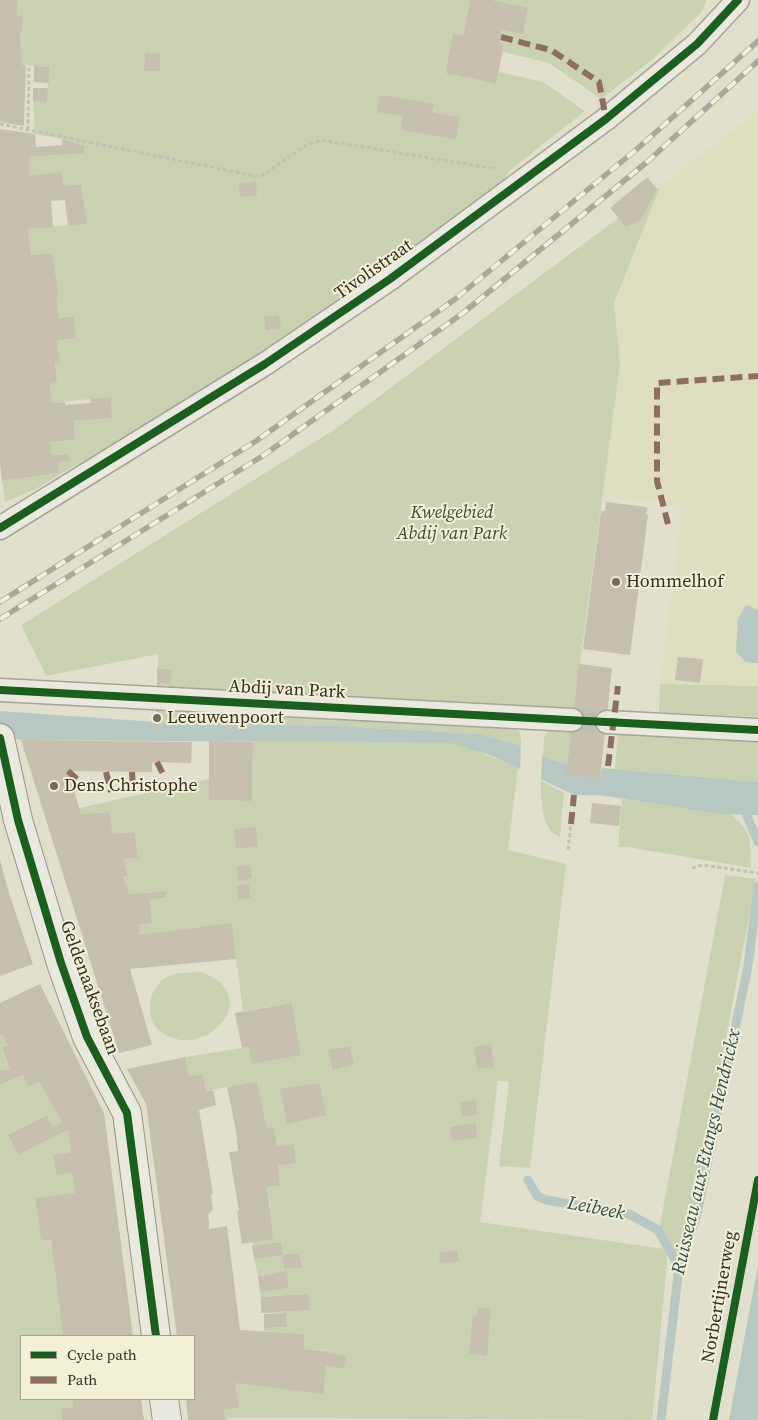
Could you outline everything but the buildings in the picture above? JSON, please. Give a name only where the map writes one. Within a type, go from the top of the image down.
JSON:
[{"type":"street","name":"Tivolistraat","points":[[0,528],[265,364],[390,279],[606,119],[697,44],[738,0]]},
{"type":"street","name":"Abdij van Park","points":[[0,690],[572,720]]},
{"type":"street","points":[[607,722],[758,730]]},
{"type":"street","name":"Geldenaaksebaan","points":[[0,738],[18,820],[61,964],[88,1037],[127,1113],[156,1335]]},
{"type":"street","points":[[164,1400],[167,1420]]},
{"type":"path","points":[[28,130],[30,68]]},
{"type":"path","points":[[0,124],[260,177],[305,146],[321,140],[532,175]]},
{"type":"path","points":[[568,850],[571,824]]},
{"type":"path","points":[[692,868],[703,865],[757,873]]},
{"type":"green space","points":[[18,0],[470,0],[463,35],[453,33],[445,73],[496,84],[499,72],[543,82],[585,111],[509,171],[502,185],[363,288],[280,344],[78,469],[81,462],[36,489],[5,502],[2,481],[59,473],[58,462],[70,461],[69,454],[52,455],[50,442],[75,440],[74,421],[112,418],[110,397],[52,403],[50,384],[57,383],[55,363],[60,363],[57,340],[76,339],[72,316],[58,318],[57,295],[59,294],[52,253],[31,255],[28,229],[87,223],[81,184],[63,186],[62,172],[29,176],[29,157],[84,153],[85,147],[62,139],[35,134],[33,101],[47,101],[49,67],[22,65],[20,33],[22,33],[23,16],[17,16]],"holes":[[[145,54],[161,54],[160,71],[144,70]]]},
{"type":"green space","points":[[492,0],[707,0],[702,11],[653,59],[601,99],[549,63],[503,52],[504,45],[499,44],[502,30],[523,34],[528,8]]},
{"type":"green space","points":[[758,110],[758,686],[660,684],[682,506],[602,496],[620,365],[614,303],[660,187]]},
{"type":"green space","name":"Kwelgebied Abdij van Park","points":[[660,187],[614,303],[620,365],[574,708],[162,688],[160,683],[171,684],[171,670],[158,668],[158,654],[46,676],[21,625],[331,432]]},
{"type":"green space","points":[[660,684],[758,686],[758,717],[659,712]]},
{"type":"green space","points":[[159,710],[515,728],[520,733],[522,746],[480,734],[337,726],[158,722]]},
{"type":"green space","points":[[550,729],[571,732],[567,764],[543,756],[544,737]]},
{"type":"green space","points":[[618,732],[758,740],[758,782],[615,769]]},
{"type":"green space","points":[[253,742],[450,743],[466,746],[518,768],[508,850],[566,864],[530,1168],[499,1166],[509,1082],[498,1081],[480,1222],[664,1249],[667,1263],[652,1420],[225,1418],[224,1410],[239,1408],[235,1383],[326,1366],[344,1369],[346,1356],[325,1352],[324,1350],[304,1349],[305,1334],[264,1331],[264,1328],[287,1327],[286,1313],[264,1313],[310,1310],[309,1294],[261,1297],[260,1292],[289,1288],[287,1272],[258,1276],[254,1259],[282,1255],[284,1269],[301,1266],[299,1253],[283,1255],[281,1242],[252,1246],[270,1206],[267,1187],[280,1185],[278,1166],[296,1163],[294,1144],[277,1146],[274,1127],[267,1128],[257,1081],[206,1091],[203,1074],[189,1076],[185,1057],[249,1047],[253,1064],[301,1055],[292,1003],[243,1011],[236,959],[139,935],[139,925],[152,923],[150,899],[166,898],[167,891],[129,894],[123,876],[128,875],[124,859],[138,858],[135,832],[113,834],[109,812],[81,814],[79,808],[209,779],[209,800],[252,801]],"holes":[[[251,866],[252,879],[239,881]],[[249,884],[251,898],[238,899],[237,885]],[[350,1046],[354,1065],[333,1070],[329,1050]],[[475,1101],[477,1115],[462,1117],[460,1102]]]},
{"type":"green space","points":[[541,781],[564,793],[560,837],[553,833],[545,821]]},
{"type":"green space","points":[[622,799],[733,815],[746,830],[750,840],[751,868],[628,847],[618,847]]},
{"type":"green space","points":[[725,875],[756,879],[693,1213],[678,1256],[660,1225]]},
{"type":"green space","points":[[200,972],[219,982],[228,994],[229,1008],[223,1021],[212,1032],[197,1039],[181,1040],[164,1034],[152,1021],[150,1013],[151,996],[155,989],[160,982],[171,975]]},
{"type":"green space","points":[[2,1034],[8,1046],[2,1047],[10,1069],[0,1071],[0,1035]]},
{"type":"green space","points":[[23,1075],[28,1087],[39,1082],[62,1122],[53,1127],[47,1115],[8,1135],[18,1155],[68,1130],[71,1152],[53,1155],[56,1175],[72,1173],[75,1193],[35,1199],[41,1241],[51,1240],[63,1335],[20,1335],[20,1400],[72,1400],[73,1407],[61,1409],[62,1420],[0,1420],[0,1085]]},
{"type":"shaded area","points":[[746,605],[758,610],[758,663],[745,662],[736,651],[738,619]]},
{"type":"shaded area","points":[[0,711],[156,722],[156,728],[159,728],[158,722],[337,726],[480,734],[522,746],[550,759],[567,764],[567,775],[600,779],[602,768],[758,782],[758,815],[719,814],[599,795],[574,795],[490,755],[450,743],[23,740],[0,736]]},
{"type":"shaded area","points":[[758,1265],[758,1420],[729,1420]]},
{"type":"pier","points":[[521,743],[542,753],[541,784],[520,772]]},
{"type":"waterway","name":"Ruisseau aux Etangs Hendrickx","points":[[747,816],[758,842]]},
{"type":"waterway","name":"Ruisseau aux Etangs Hendrickx","points":[[661,1420],[679,1267],[697,1214],[748,966],[758,886]]},
{"type":"waterway","name":"Leibeek","points":[[528,1180],[537,1196],[546,1200],[629,1214],[658,1230],[679,1267]]},
{"type":"tunnel","points":[[572,720],[607,722]]},
{"type":"railway","points":[[0,602],[256,441],[454,300],[637,149],[758,41]]},
{"type":"railway","points":[[0,619],[264,455],[463,313],[647,162],[758,61]]},
{"type":"marked path","points":[[501,37],[551,50],[599,82],[606,119]]},
{"type":"marked path","points":[[668,524],[657,481],[657,383],[758,376]]},
{"type":"marked path","points":[[608,766],[618,686]]},
{"type":"marked path","points":[[157,762],[165,778]]},
{"type":"marked path","points":[[68,771],[95,795]]},
{"type":"marked path","points":[[106,772],[111,792]]},
{"type":"marked path","points":[[132,772],[133,786]]},
{"type":"marked path","points":[[571,824],[574,795]]},
{"type":"cycle path","points":[[0,528],[265,364],[390,279],[606,119],[697,44],[738,0]]},
{"type":"cycle path","points":[[0,690],[758,730]]},
{"type":"cycle path","points":[[0,738],[18,820],[61,963],[87,1037],[127,1113],[156,1335]]},
{"type":"cycle path","name":"Norbertijnerweg","points":[[713,1420],[758,1180]]},
{"type":"place","name":"Hommelhof","points":[[616,582]]},
{"type":"place","name":"Leeuwenpoort","points":[[157,718]]},
{"type":"place","name":"Dens Christophe","points":[[54,786]]}]
